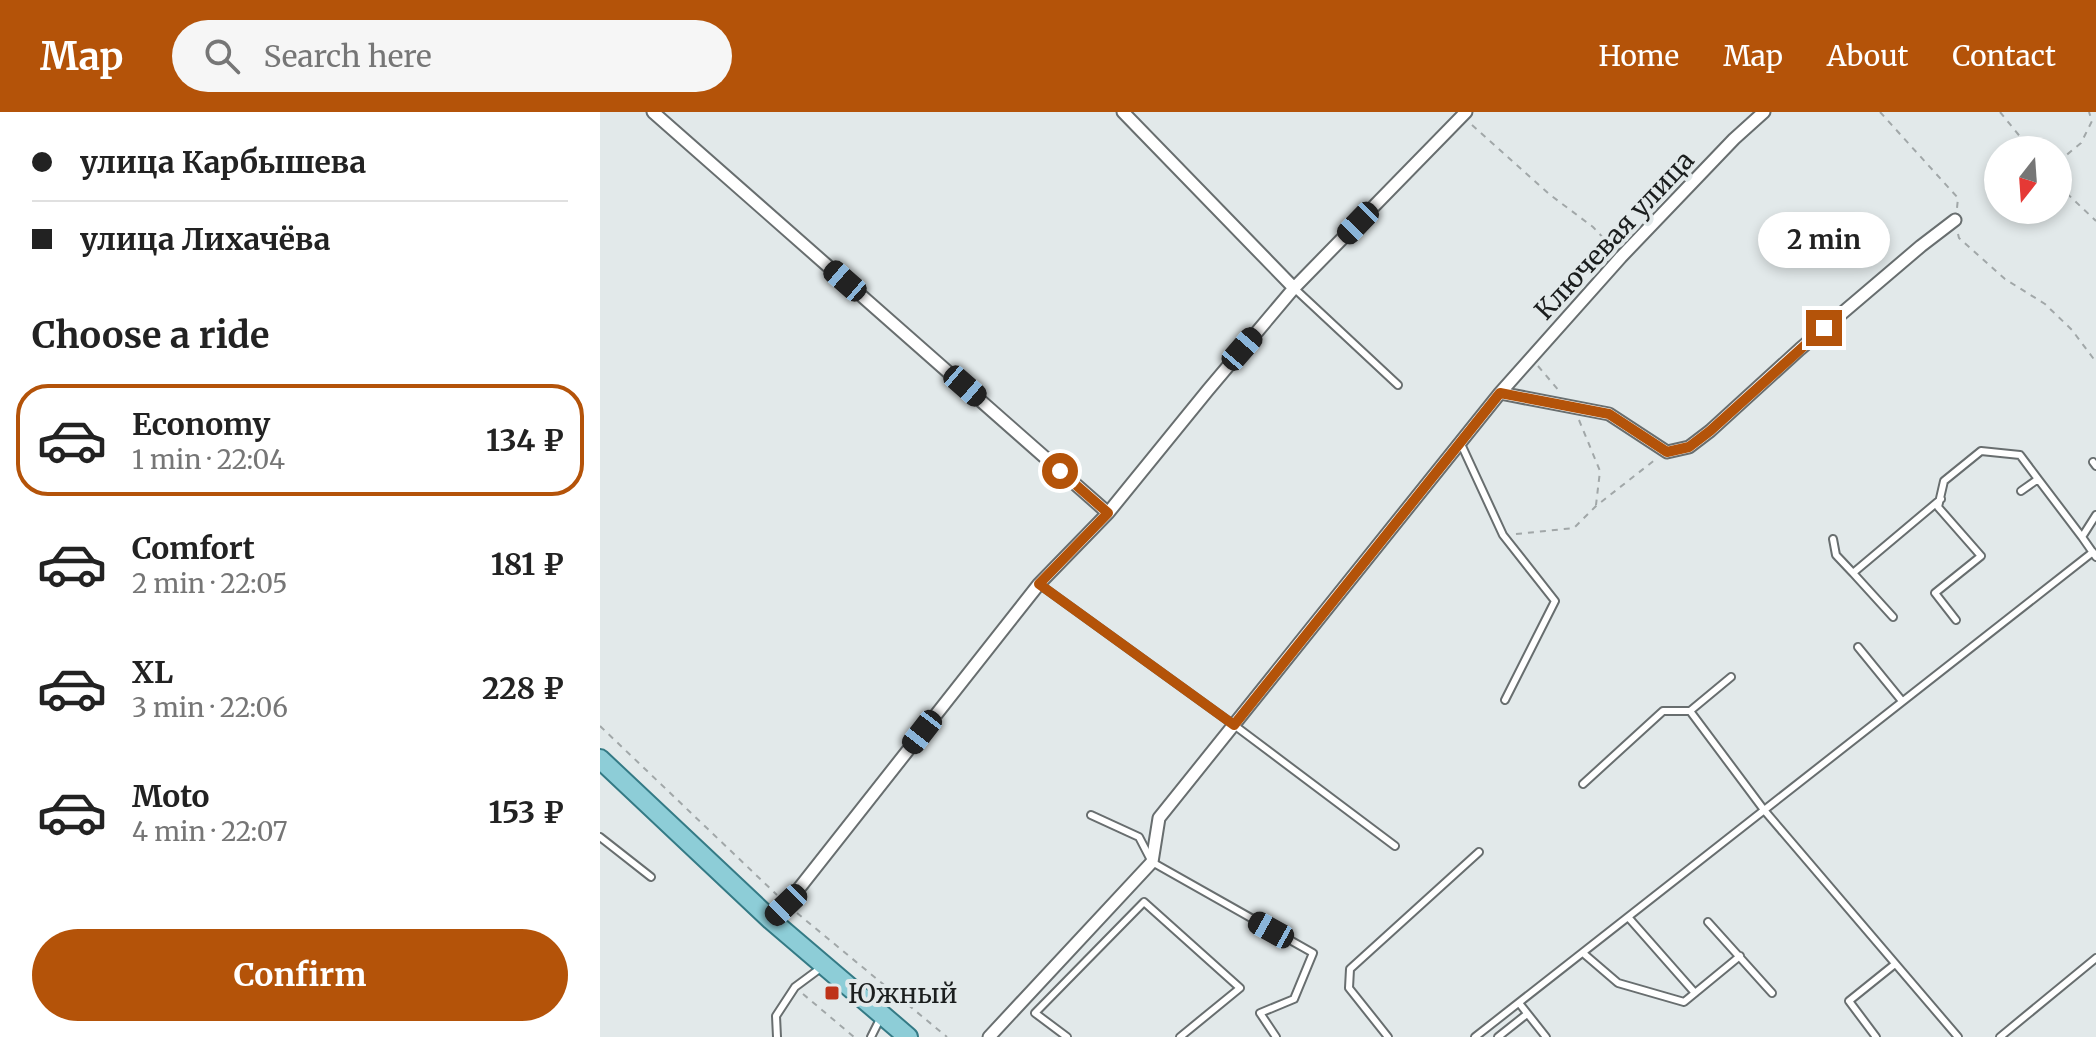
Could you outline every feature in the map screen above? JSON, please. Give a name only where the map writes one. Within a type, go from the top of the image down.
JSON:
[{"type":"main road","points":[[600,759],[771,920],[908,1037]]},
{"type":"street","points":[[653,112],[1108,513]]},
{"type":"street","points":[[1123,112],[1294,288]]},
{"type":"street","name":"Ключевая улица","points":[[1500,393],[1621,257],[1734,139],[1764,112]]},
{"type":"street","points":[[771,920],[1039,584],[1108,513],[1294,288],[1463,113]]},
{"type":"street","points":[[989,1037],[1152,862],[1159,818],[1500,393],[1609,414],[1667,452],[1689,447],[1824,328],[1955,220]]},
{"type":"lane","points":[[1294,288],[1398,385]]},
{"type":"lane","points":[[1461,444],[1503,535],[1555,601],[1505,700]]},
{"type":"lane","points":[[1475,1037],[2094,554],[2020,455],[1981,451],[1944,481],[1938,507],[1981,556],[1935,593],[1956,620]]},
{"type":"lane","points":[[2021,491],[2038,479]]},
{"type":"lane","points":[[1853,573],[1941,499]]},
{"type":"lane","points":[[2082,537],[2096,515]]},
{"type":"lane","points":[[1833,539],[1836,555],[1893,617]]},
{"type":"lane","points":[[1039,584],[1395,846]]},
{"type":"lane","points":[[1858,647],[1902,701]]},
{"type":"lane","points":[[1583,784],[1663,711],[1690,711],[1731,677]]},
{"type":"lane","points":[[1690,711],[1764,810],[1958,1037]]},
{"type":"lane","points":[[1091,815],[1139,837],[1152,862],[1313,953],[1294,999],[1260,1013],[1276,1037]]},
{"type":"lane","points":[[600,837],[651,877]]},
{"type":"lane","points":[[1388,1037],[1349,988],[1350,969],[1479,852]]},
{"type":"lane","points":[[1067,1037],[1035,1013],[1144,902],[1240,988],[1180,1037]]},
{"type":"lane","points":[[1628,917],[1695,993]]},
{"type":"lane","points":[[1708,922],[1772,993]]},
{"type":"lane","points":[[1583,953],[1618,983],[1684,1002],[1740,956]]},
{"type":"lane","points":[[2000,1037],[2096,958]]},
{"type":"lane","points":[[1876,1037],[1849,1001],[1895,964]]},
{"type":"lane","points":[[777,1037],[776,1016],[795,987],[823,966]]},
{"type":"lane","points":[[1519,1003],[1546,1037]]},
{"type":"lane","points":[[1498,1037],[1527,1014]]},
{"type":"lane","points":[[871,1037],[882,1016]]},
{"type":"path","points":[[1880,112],[1958,198],[1955,220],[1959,238],[2005,279],[2045,304],[2072,330],[2096,362]]},
{"type":"path","points":[[2000,112],[2020,136]]},
{"type":"path","points":[[2072,150],[2081,143],[2092,121],[2089,112]]},
{"type":"path","points":[[1463,113],[1479,132],[1538,184],[1593,227],[1621,257]]},
{"type":"path","points":[[2072,198],[2096,221]]},
{"type":"path","points":[[1530,357],[1574,408],[1600,471],[1596,506]]},
{"type":"path","points":[[1503,535],[1574,528],[1596,506],[1667,452]]},
{"type":"path","points":[[600,726],[786,905],[947,1037]]},
{"type":"path","points":[[795,987],[854,1037]]},
{"type":"place","name":"Южный","points":[[832,993]]},
{"type":"route","points":[[1060,471],[1108,513],[1039,584],[1234,725],[1500,393],[1609,414],[1667,452],[1689,447],[1710,431],[1824,328]]}]
